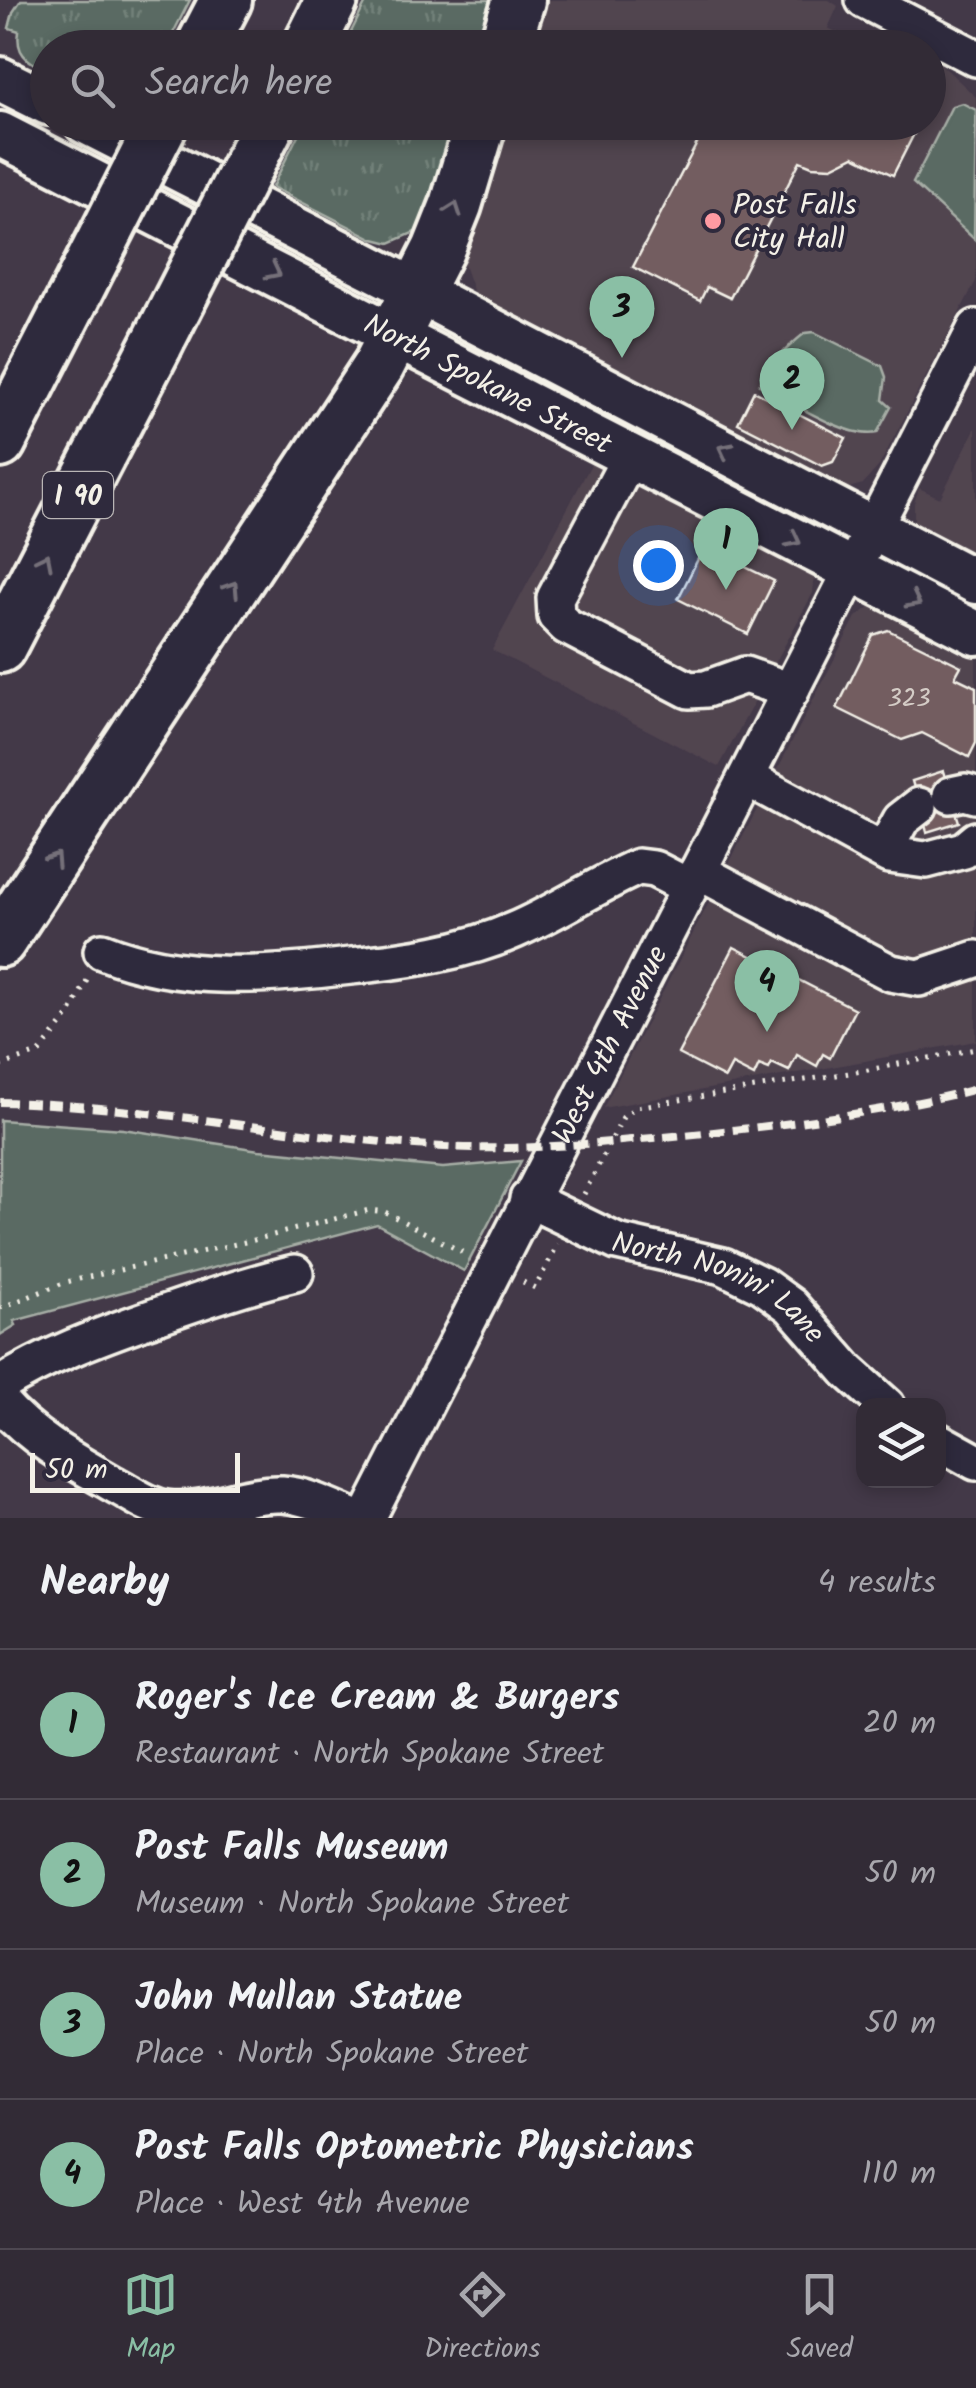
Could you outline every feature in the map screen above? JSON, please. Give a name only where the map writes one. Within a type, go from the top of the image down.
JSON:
[{"type":"highway","points":[[211,30],[226,0]]},
{"type":"highway","points":[[317,30],[332,0]]},
{"type":"highway","points":[[509,30],[518,0]]},
{"type":"highway","points":[[0,442],[154,140]]},
{"type":"highway","name":"I 90","points":[[0,647],[261,140]]},
{"type":"highway","points":[[0,941],[408,313],[456,204],[476,140]]},
{"type":"main road","points":[[0,79],[30,94]]},
{"type":"main road","name":"North Spokane Street","points":[[0,134],[408,313],[874,528],[976,582]]},
{"type":"main road","name":"North Spokane Street","points":[[116,140],[408,313],[631,455],[976,633]]},
{"type":"street","points":[[864,0],[922,30]]},
{"type":"street","points":[[946,42],[976,58]]},
{"type":"street","name":"West 4th Avenue","points":[[367,1518],[976,328]]},
{"type":"street","points":[[631,455],[555,598],[556,616],[566,626],[689,690],[706,689],[744,675],[791,691]]},
{"type":"street","points":[[747,778],[884,851],[926,860],[964,850],[976,840]]},
{"type":"street","points":[[884,851],[901,820],[949,799]]},
{"type":"street","points":[[102,951],[137,964],[178,972],[221,974],[292,973],[408,960],[477,944],[529,923],[638,868],[694,879],[892,972],[919,978],[976,959]]},
{"type":"street","name":"North Nonini Lane","points":[[528,1199],[617,1242],[723,1266],[762,1284],[790,1306],[848,1371],[878,1398]]},
{"type":"street","points":[[0,1385],[34,1363],[127,1327],[243,1285],[296,1273]]},
{"type":"street","points":[[0,1402],[32,1434],[61,1455],[165,1509],[221,1505],[278,1494],[304,1498],[355,1518]]},
{"type":"street","points":[[946,1446],[976,1462]]},
{"type":"path","points":[[0,1066],[40,1052],[48,1044],[70,1014],[102,951]]},
{"type":"path","points":[[578,1206],[623,1117],[636,1107],[976,1049]]},
{"type":"path","points":[[0,1308],[66,1282],[380,1210],[472,1256]]},
{"type":"path","points":[[517,1279],[535,1288],[563,1236]]},
{"type":"shaded area","points":[[540,0],[829,0],[838,6],[828,28],[832,30],[531,30]]},
{"type":"shaded area","points":[[946,69],[976,97],[976,281],[879,466],[863,484],[841,490],[489,310],[474,293],[464,265],[466,232],[498,140],[946,140]]},
{"type":"shaded area","points":[[976,427],[976,560],[921,529],[914,522],[914,503],[919,488],[940,498]]},
{"type":"shaded area","points":[[596,455],[815,574],[813,593],[719,767],[492,650]]},
{"type":"shaded area","points":[[874,604],[976,651],[976,1041],[603,1108],[856,617]]},
{"type":"green space","points":[[21,0],[190,0],[175,30],[30,30],[30,60],[19,46],[19,31],[9,28]]},
{"type":"green space","points":[[367,0],[505,0],[496,30],[352,30]]},
{"type":"green space","points":[[962,103],[976,110],[974,239],[913,183],[935,140],[946,140],[946,118],[952,106]]},
{"type":"green space","points":[[296,140],[462,140],[424,242],[415,232],[390,243],[374,239],[272,187]]},
{"type":"green space","points":[[814,332],[882,366],[886,377],[883,400],[891,407],[877,433],[865,434],[834,425],[759,385],[785,351],[805,333]]},
{"type":"green space","points":[[0,1120],[123,1129],[259,1150],[443,1168],[521,1161],[464,1271],[377,1224],[14,1321],[16,1325],[0,1335]]},
{"type":"building","name":"Post Falls City Hall","points":[[699,140],[911,140],[893,175],[854,156],[832,167],[800,161],[730,298],[707,287],[700,301],[633,267]]},
{"type":"building","points":[[754,391],[846,438],[833,462],[822,466],[738,423]]},
{"type":"building","points":[[704,547],[774,581],[748,634],[678,599]]},
{"type":"building","points":[[888,630],[961,666],[955,677],[976,687],[976,743],[969,757],[922,733],[902,740],[837,708],[873,635]]},
{"type":"building","points":[[943,771],[959,822],[927,832],[912,781]]},
{"type":"building","points":[[734,947],[855,1009],[830,1058],[823,1054],[817,1066],[797,1055],[789,1071],[772,1063],[769,1069],[759,1065],[754,1076],[732,1065],[725,1078],[678,1054]]},
{"type":"railway","points":[[0,1102],[111,1109],[388,1143],[498,1148],[608,1142],[781,1124],[976,1089]]},
{"type":"place","name":"Post Falls City Hall","points":[[713,221]]},
{"type":"place","name":"John Mullan Statue","points":[[622,358]]},
{"type":"place","name":"Post Falls Museum","points":[[792,430]]},
{"type":"place","name":"Roger's Ice Cream & Burgers","points":[[726,590]]},
{"type":"place","name":"Post Falls Optometric Physicians","points":[[767,1032]]}]
